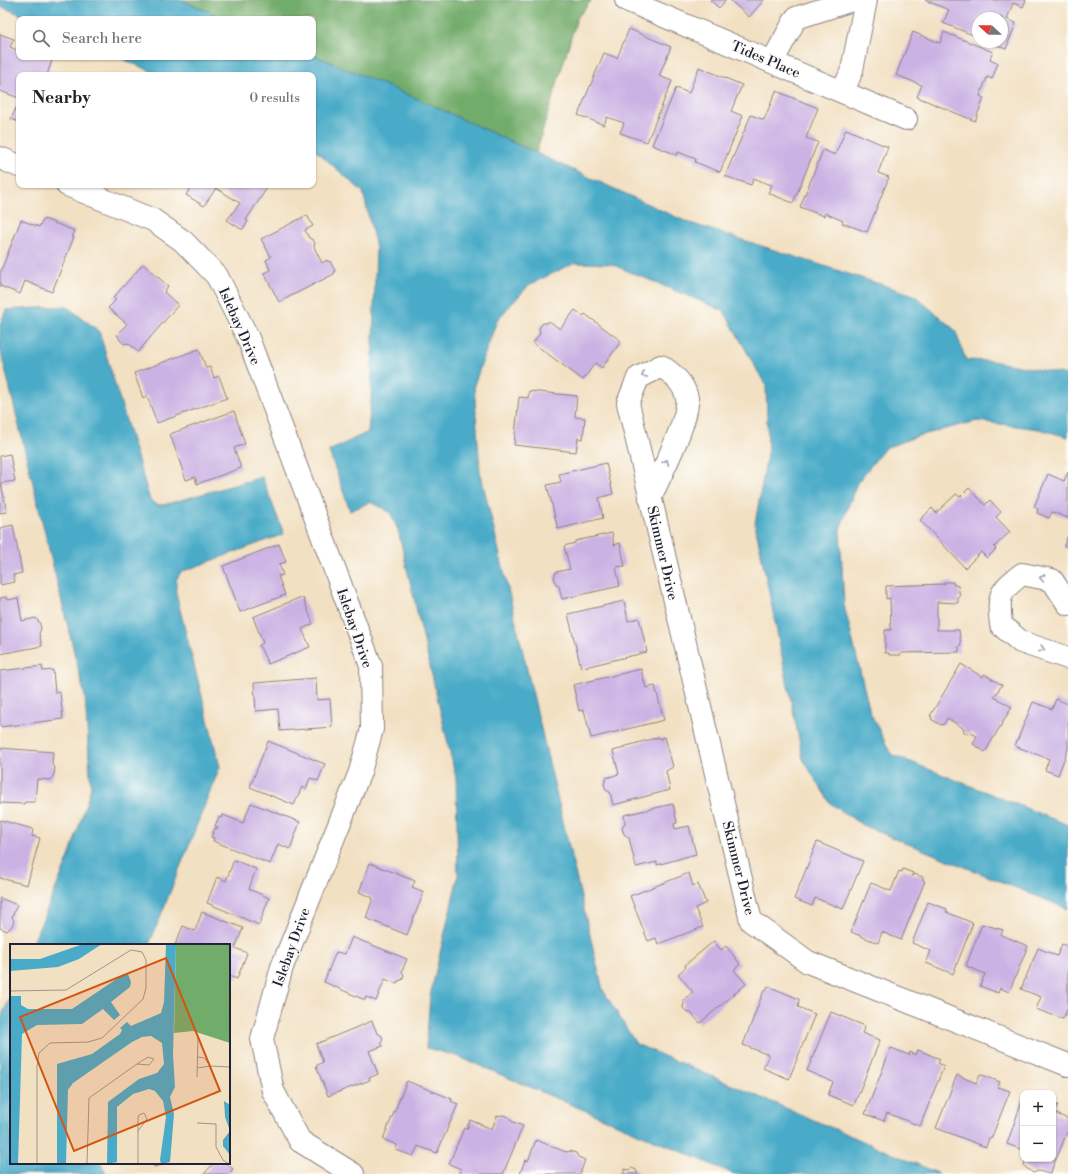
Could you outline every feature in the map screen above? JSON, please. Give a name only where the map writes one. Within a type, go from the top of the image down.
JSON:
[{"type":"street","name":"Tides Place","points":[[626,0],[906,119]]},
{"type":"street","points":[[772,62],[796,18],[852,0]]},
{"type":"street","points":[[843,92],[852,70],[866,0]]},
{"type":"street","points":[[0,158],[16,165]]},
{"type":"street","name":"Islebay Drive","points":[[74,188],[153,220],[183,241],[217,276],[248,338],[371,666],[372,729],[360,772],[282,967],[262,1039],[273,1091],[300,1141],[353,1174]]},
{"type":"street","name":"Skimmer Drive","points":[[650,498],[686,414],[687,397],[675,374],[661,366],[638,378],[628,403],[650,498],[751,921],[808,962],[1068,1065]]},
{"type":"street","points":[[1068,604],[1052,580],[1022,574],[1009,584],[999,601],[1001,625],[1021,642],[1068,658]]},
{"type":"green space","points":[[181,0],[592,0],[577,18],[536,153],[316,56],[316,16],[219,16]]},
{"type":"water","points":[[0,0],[181,0],[219,16],[24,16],[0,6]]},
{"type":"water","points":[[316,56],[416,98],[687,222],[914,295],[955,330],[966,360],[992,361],[1068,375],[1068,437],[1039,429],[977,421],[918,436],[885,448],[857,483],[840,529],[844,605],[870,712],[891,754],[1068,825],[1068,909],[862,825],[830,803],[803,759],[755,524],[768,449],[766,386],[724,311],[611,264],[574,263],[529,285],[497,320],[474,385],[480,471],[603,990],[636,1044],[940,1174],[734,1174],[457,1056],[426,1048],[430,996],[458,876],[456,778],[398,530],[390,512],[370,502],[350,511],[329,451],[368,432],[371,400],[376,248],[363,192],[316,151],[316,72],[153,72],[125,60],[316,60]]},
{"type":"water","points":[[66,306],[99,331],[150,500],[155,504],[163,505],[262,477],[284,534],[181,572],[176,580],[176,594],[220,767],[149,944],[32,944],[69,857],[91,788],[85,697],[0,348],[0,324],[6,310]]},
{"type":"water","points":[[10,997],[10,1164],[101,1164],[106,1174],[0,1174],[0,1020]]},
{"type":"building","points":[[710,0],[726,0],[719,8]]},
{"type":"building","points":[[730,0],[764,0],[749,17]]},
{"type":"building","points":[[925,0],[1026,0],[1023,7],[1013,3],[1008,16],[1008,12],[972,12],[972,35],[943,23],[949,10]]},
{"type":"building","points":[[1008,19],[1016,23],[1008,44]]},
{"type":"building","points":[[629,29],[671,47],[659,76],[672,81],[647,142],[620,133],[624,123],[607,117],[604,125],[578,115],[604,53],[617,58]]},
{"type":"building","points":[[913,32],[940,43],[944,32],[972,43],[972,48],[983,48],[993,52],[990,59],[998,63],[992,79],[987,77],[980,96],[984,98],[975,121],[917,97],[922,85],[896,75]]},
{"type":"building","points":[[0,34],[14,39],[10,47],[16,50],[16,60],[52,60],[48,72],[16,72],[16,97],[0,91]]},
{"type":"building","points":[[699,67],[742,85],[731,111],[743,116],[720,172],[695,162],[696,159],[678,152],[677,155],[652,145],[676,88],[689,93]]},
{"type":"building","points":[[776,91],[818,108],[806,138],[818,142],[793,203],[768,193],[772,185],[754,178],[751,185],[725,176],[751,115],[764,120]]},
{"type":"building","points":[[16,108],[16,121],[11,119]]},
{"type":"building","points":[[846,129],[888,147],[878,173],[889,177],[867,232],[842,223],[843,221],[825,213],[824,216],[800,207],[823,150],[835,155]]},
{"type":"building","points":[[190,188],[216,188],[204,206],[186,195]]},
{"type":"building","points":[[216,188],[267,188],[246,220],[248,221],[243,229],[227,220],[240,203]]},
{"type":"building","points":[[307,215],[313,226],[305,230],[309,238],[315,243],[314,247],[322,263],[327,260],[328,262],[330,261],[335,271],[334,274],[279,302],[264,273],[270,270],[266,260],[271,257],[261,239]]},
{"type":"building","points":[[44,219],[75,231],[52,292],[25,281],[20,294],[0,286],[0,273],[21,220],[39,227]]},
{"type":"building","points":[[143,264],[168,286],[164,292],[178,305],[138,352],[128,343],[124,344],[120,340],[117,334],[127,324],[108,308],[116,300],[113,298]]},
{"type":"building","points":[[575,310],[583,316],[585,314],[621,341],[602,368],[595,363],[583,380],[533,343],[540,333],[539,328],[543,323],[547,323],[549,321],[560,329]]},
{"type":"building","points":[[199,349],[206,368],[210,367],[214,378],[219,376],[227,398],[157,423],[147,396],[143,398],[134,373]]},
{"type":"building","points":[[529,391],[577,396],[575,417],[585,418],[583,439],[578,438],[576,452],[514,445],[519,397],[528,398]]},
{"type":"building","points":[[234,411],[245,444],[234,448],[241,468],[197,484],[195,477],[186,480],[170,434]]},
{"type":"building","points":[[10,454],[15,481],[1,483],[7,512],[0,513],[0,456]]},
{"type":"building","points":[[606,463],[613,494],[599,498],[603,518],[558,529],[547,485],[561,482],[559,474]]},
{"type":"building","points":[[1068,472],[1068,518],[1052,512],[1049,518],[1037,513],[1038,509],[1034,507],[1048,474],[1064,481]]},
{"type":"building","points":[[969,488],[985,505],[990,500],[1001,512],[996,517],[1010,532],[994,547],[996,549],[987,558],[981,552],[965,568],[920,520],[932,508],[936,513],[956,494],[960,497]]},
{"type":"building","points":[[13,525],[22,573],[13,575],[15,582],[0,585],[0,528]]},
{"type":"building","points":[[612,533],[614,545],[620,543],[625,566],[616,567],[620,586],[562,599],[559,586],[556,584],[554,578],[556,572],[570,569],[564,546],[575,543],[575,541]]},
{"type":"building","points":[[1068,535],[1068,548],[1064,546]]},
{"type":"building","points":[[279,544],[286,562],[279,564],[283,575],[278,576],[285,595],[240,612],[223,566]]},
{"type":"building","points":[[944,582],[953,582],[953,584],[958,586],[960,597],[958,597],[958,603],[937,602],[937,630],[959,630],[961,645],[959,646],[959,652],[901,653],[901,655],[889,655],[889,653],[885,653],[885,630],[891,630],[890,598],[886,599],[886,586],[945,584]]},
{"type":"building","points":[[6,597],[7,600],[18,598],[22,621],[36,618],[40,624],[41,629],[39,633],[42,646],[0,654],[0,598]]},
{"type":"building","points":[[299,598],[303,598],[313,624],[302,629],[310,647],[268,664],[259,645],[263,643],[253,617]]},
{"type":"building","points":[[624,601],[628,621],[639,618],[647,652],[581,668],[568,614]]},
{"type":"building","points":[[961,664],[983,677],[984,674],[1002,685],[994,697],[1012,707],[985,752],[973,744],[977,736],[971,733],[967,734],[964,732],[963,728],[947,718],[944,724],[941,725],[931,719],[932,717],[930,716]]},
{"type":"building","points":[[42,666],[43,671],[53,670],[55,693],[60,692],[63,719],[0,727],[0,671]]},
{"type":"building","points":[[641,669],[646,688],[655,686],[664,720],[591,738],[584,710],[579,711],[573,685]]},
{"type":"building","points":[[316,678],[317,700],[330,699],[332,727],[280,731],[278,709],[256,711],[254,683]]},
{"type":"building","points":[[1056,699],[1068,704],[1068,749],[1058,775],[1045,770],[1049,759],[1015,746],[1033,702],[1052,709]]},
{"type":"building","points":[[659,737],[660,739],[665,737],[673,767],[666,771],[670,790],[613,805],[610,792],[606,790],[604,784],[606,778],[619,774],[613,751]]},
{"type":"building","points":[[268,741],[325,764],[318,781],[310,778],[306,789],[302,787],[294,805],[250,787]]},
{"type":"building","points":[[0,748],[53,752],[52,765],[55,768],[54,774],[51,780],[37,779],[35,802],[25,802],[24,804],[0,803]]},
{"type":"building","points":[[251,803],[300,822],[290,849],[278,844],[270,864],[213,841],[214,838],[211,837],[215,828],[217,829],[218,827],[215,826],[219,817],[222,818],[223,815],[243,823]]},
{"type":"building","points":[[673,804],[677,823],[674,824],[675,829],[689,826],[696,854],[657,865],[657,862],[636,867],[629,838],[624,834],[622,828],[625,823],[624,815]]},
{"type":"building","points":[[0,820],[33,829],[32,836],[40,838],[27,885],[0,878]]},
{"type":"building","points":[[817,842],[863,861],[843,909],[815,898],[812,906],[794,899]]},
{"type":"building","points":[[234,860],[256,869],[249,889],[269,898],[259,925],[207,903],[217,877],[226,881]]},
{"type":"building","points":[[370,863],[415,881],[412,887],[424,892],[407,935],[366,918],[373,898],[359,892]]},
{"type":"building","points":[[903,869],[913,873],[912,876],[914,874],[923,877],[923,880],[925,881],[901,940],[882,932],[878,943],[851,932],[871,883],[891,891],[899,871],[902,872]]},
{"type":"building","points":[[689,873],[693,886],[698,884],[706,903],[695,908],[703,927],[658,944],[656,938],[648,941],[630,896]]},
{"type":"building","points":[[0,898],[17,905],[12,917],[14,921],[12,926],[7,931],[0,928]]},
{"type":"building","points":[[928,902],[947,909],[946,912],[973,923],[953,974],[926,963],[931,951],[912,943]]},
{"type":"building","points":[[202,912],[243,928],[235,948],[247,953],[237,979],[230,976],[230,944],[175,944],[183,926],[195,931]]},
{"type":"building","points":[[982,924],[1003,930],[1001,935],[1028,946],[1009,992],[1000,988],[998,993],[980,986],[985,974],[966,966]]},
{"type":"building","points":[[352,937],[407,959],[402,971],[404,975],[402,980],[398,981],[397,984],[385,979],[376,1001],[366,997],[365,1000],[324,982],[336,952],[345,954]]},
{"type":"building","points":[[714,941],[721,950],[726,946],[740,964],[734,970],[746,984],[700,1023],[691,1013],[687,1012],[683,1008],[684,1003],[682,1001],[693,992],[678,974],[686,967],[685,965]]},
{"type":"building","points":[[1062,944],[1068,946],[1068,1007],[1063,1019],[1036,1009],[1041,997],[1021,989],[1038,948],[1057,956]]},
{"type":"building","points":[[768,986],[799,999],[798,1007],[815,1014],[789,1079],[763,1068],[769,1055],[743,1045],[764,990],[766,991]]},
{"type":"building","points":[[831,1012],[865,1026],[862,1033],[880,1040],[854,1105],[828,1095],[833,1082],[807,1071]]},
{"type":"building","points":[[372,1021],[377,1033],[381,1035],[383,1039],[381,1043],[383,1046],[369,1051],[378,1074],[369,1078],[370,1080],[328,1096],[316,1066],[323,1062],[316,1044]]},
{"type":"building","points":[[891,1048],[909,1055],[910,1052],[916,1055],[918,1050],[940,1059],[938,1063],[944,1066],[920,1126],[887,1113],[884,1121],[865,1114]]},
{"type":"building","points":[[980,1074],[1000,1082],[998,1087],[1010,1091],[991,1139],[989,1138],[986,1147],[936,1128],[957,1075],[976,1083]]},
{"type":"building","points":[[407,1081],[452,1099],[451,1101],[458,1104],[437,1153],[418,1146],[413,1156],[396,1150],[397,1145],[383,1139]]},
{"type":"building","points":[[1020,1107],[1020,1149],[1007,1144]]},
{"type":"building","points":[[1056,1114],[1068,1119],[1068,1130],[1056,1159]]},
{"type":"building","points":[[503,1115],[509,1117],[511,1121],[523,1126],[503,1174],[460,1174],[461,1169],[449,1164],[464,1128],[467,1129],[470,1120],[492,1129],[497,1116]]},
{"type":"building","points":[[536,1140],[566,1152],[570,1151],[576,1153],[578,1157],[585,1160],[580,1174],[520,1174],[525,1160],[528,1161]]},
{"type":"building","points":[[1025,1162],[1055,1162],[1050,1174],[1038,1171],[1033,1173],[1024,1166]]},
{"type":"building","points":[[153,1164],[164,1164],[154,1167]]},
{"type":"building","points":[[213,1164],[227,1164],[233,1169],[228,1174],[204,1174]]},
{"type":"building","points":[[632,1168],[636,1170],[638,1174],[623,1174],[625,1169],[628,1170]]}]
